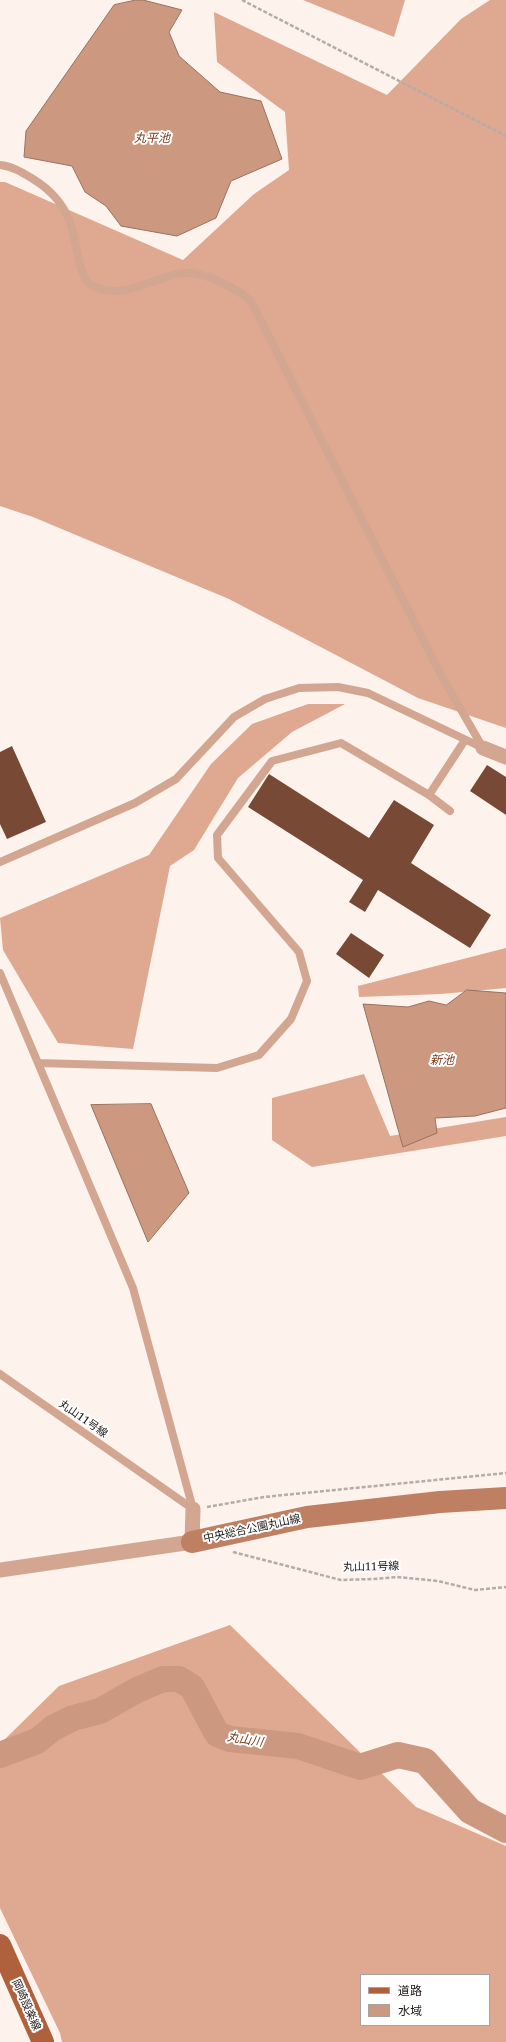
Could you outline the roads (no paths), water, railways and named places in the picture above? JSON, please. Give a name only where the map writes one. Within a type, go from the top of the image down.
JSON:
[{"type":"main road","name":"岡崎設楽線","points":[[0,1945],[42,2042]]},
{"type":"street","points":[[483,748],[506,757]]},
{"type":"street","name":"中央総合公園丸山線","points":[[0,1570],[192,1542],[307,1516],[440,1502],[506,1498]]},
{"type":"street","points":[[192,1542],[193,1509]]},
{"type":"lane","points":[[0,165],[22,172],[37,181],[51,192],[61,205],[70,222],[82,270],[90,285],[102,290],[118,291],[131,289],[183,273],[205,276],[233,288],[251,301],[442,675],[483,748]]},
{"type":"lane","points":[[0,862],[135,803],[176,779],[234,718],[265,699],[299,688],[338,687],[368,693],[483,748]]},
{"type":"lane","points":[[429,795],[465,740]]},
{"type":"lane","points":[[38,1063],[217,1068],[259,1055],[291,1019],[307,981],[300,952],[218,858],[217,835],[272,762],[341,743],[429,795],[450,811]]},
{"type":"lane","points":[[0,973],[133,1288],[193,1509]]},
{"type":"lane","name":"丸山11号線","points":[[0,1374],[193,1509]]},
{"type":"water","name":"丸平池","points":[[143,0],[182,10],[169,32],[179,56],[220,92],[261,101],[282,159],[231,181],[216,218],[177,236],[121,226],[106,206],[85,192],[72,166],[24,157],[26,131],[114,5]]},
{"type":"water","name":"新池","points":[[467,990],[506,993],[506,1108],[475,1116],[435,1118],[437,1133],[403,1147],[363,1004],[408,1007],[429,1001],[446,1005]]},
{"type":"water","points":[[151,1104],[189,1193],[148,1242],[91,1105]]},
{"type":"waterway","name":"丸山川","points":[[0,1755],[37,1741],[53,1728],[73,1718],[100,1711],[137,1690],[163,1679],[179,1679],[192,1687],[217,1734],[230,1739],[298,1746],[360,1767],[398,1755],[425,1761],[470,1811],[506,1830]]}]
